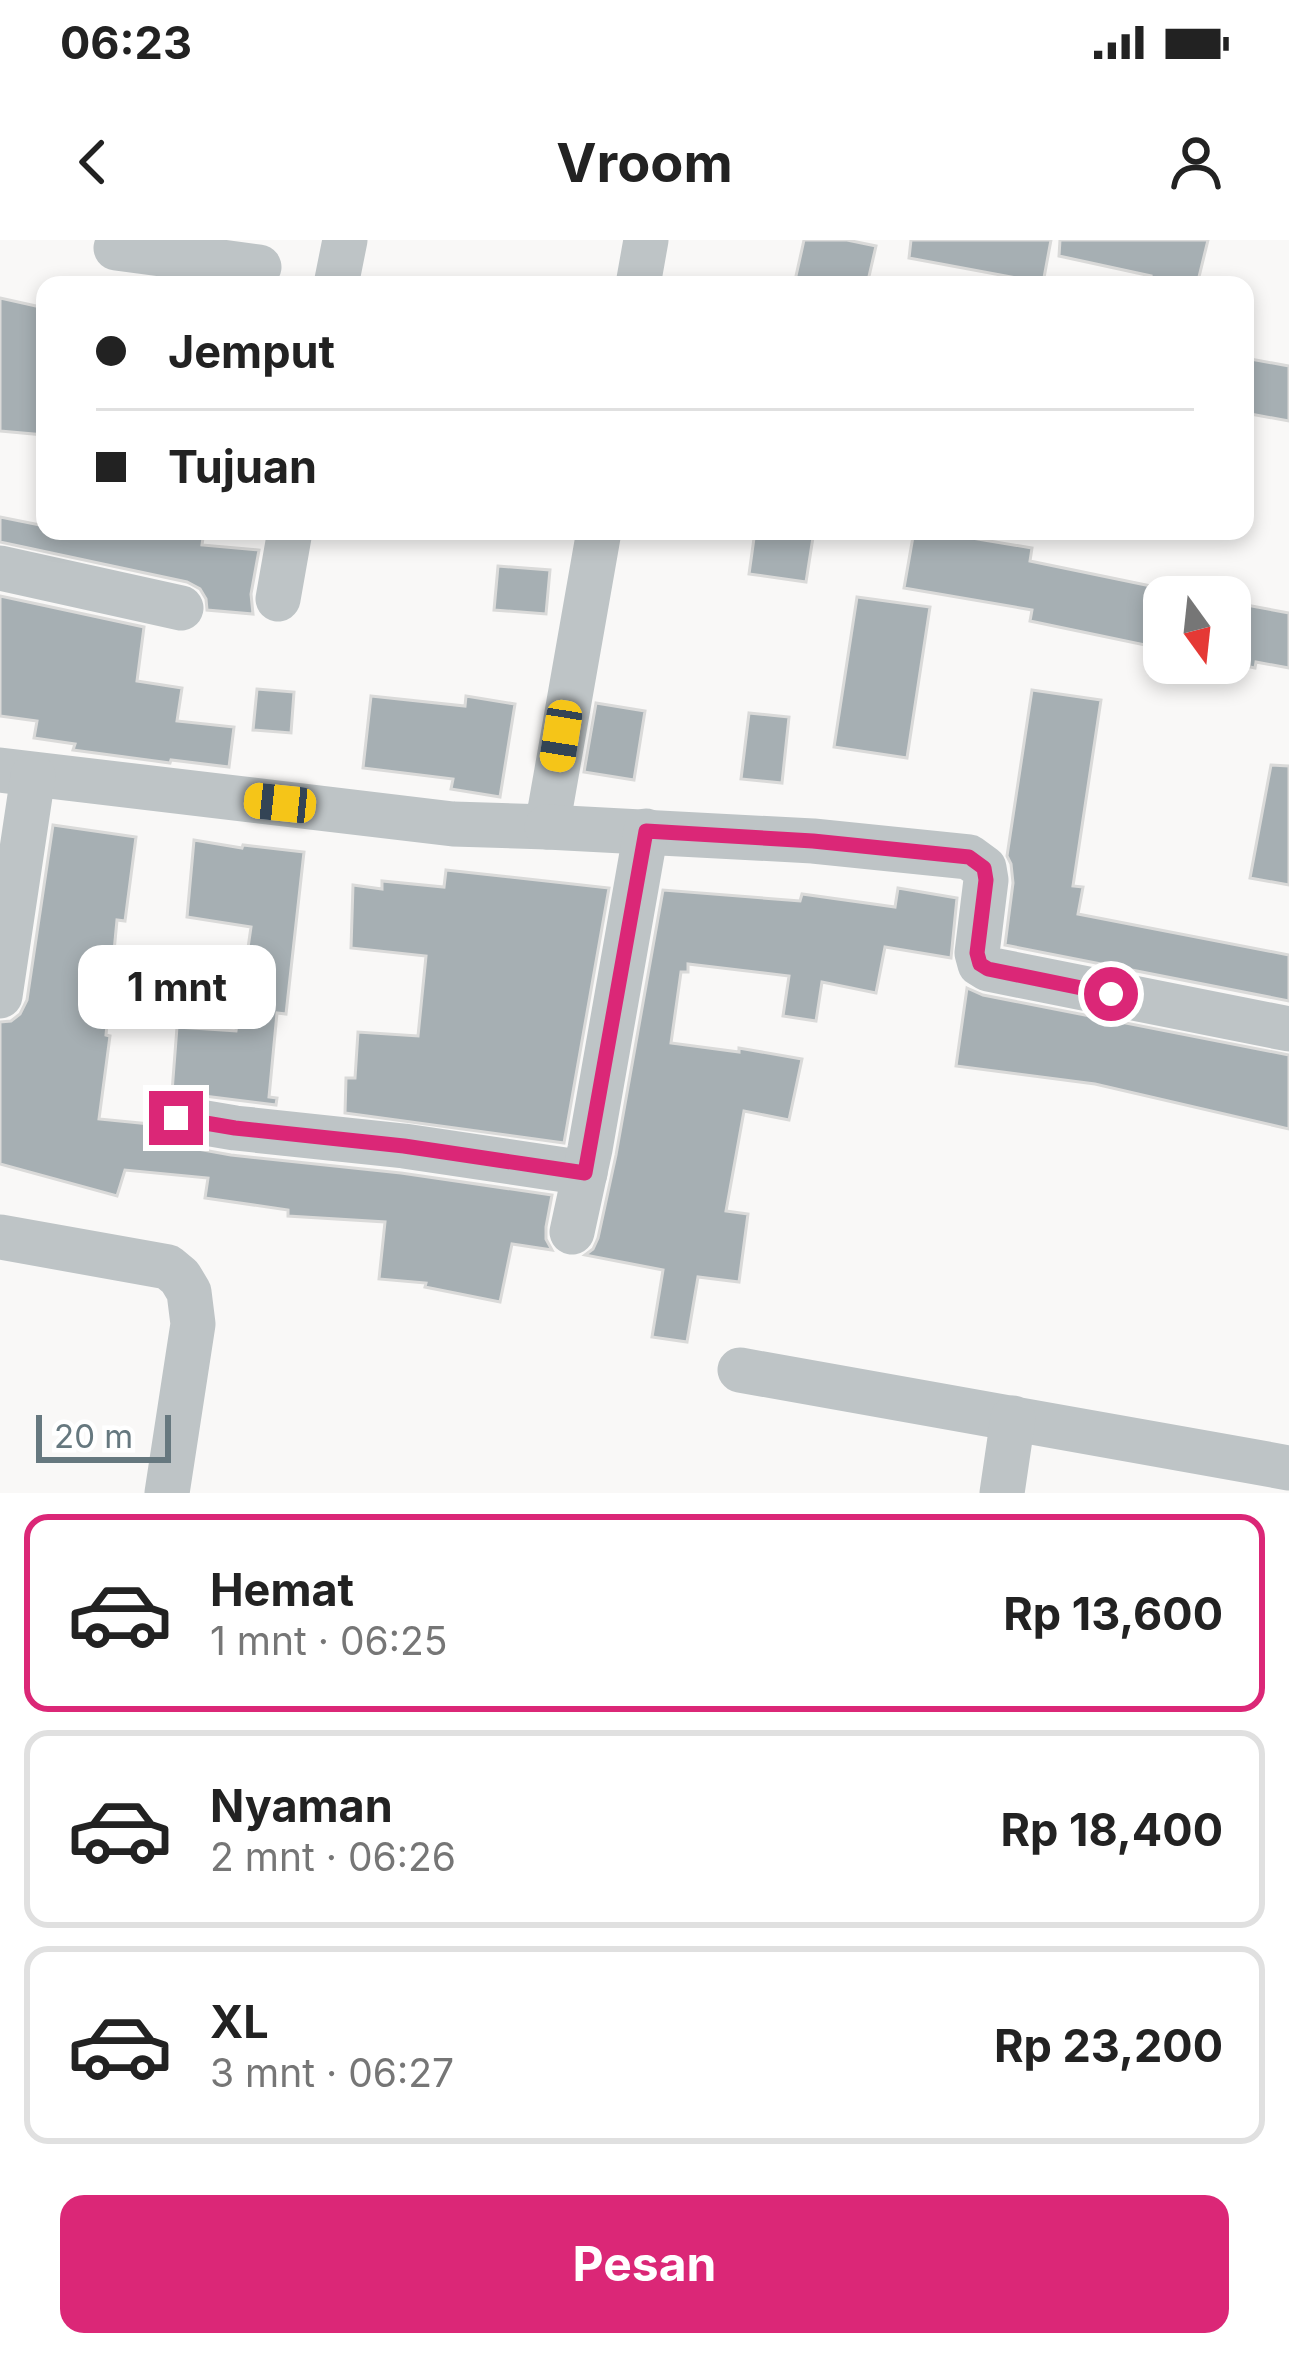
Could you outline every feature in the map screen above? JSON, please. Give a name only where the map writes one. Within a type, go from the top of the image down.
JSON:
[{"type":"street","points":[[339,276],[345,240]]},
{"type":"street","points":[[640,276],[646,240]]},
{"type":"street","points":[[113,258],[259,266]]},
{"type":"street","points":[[278,598],[288,540]]},
{"type":"street","points":[[547,827],[597,540]]},
{"type":"street","points":[[0,568],[182,608]]},
{"type":"street","points":[[0,996],[16,773],[453,824],[813,841],[969,857],[984,868],[977,953],[980,964],[988,969],[1289,1029]]},
{"type":"street","points":[[572,1232],[646,831]]},
{"type":"street","points":[[176,1118],[585,1173]]},
{"type":"street","points":[[0,1237],[168,1267],[180,1277],[189,1292],[194,1324],[166,1493]]},
{"type":"street","points":[[740,1370],[1289,1468]]},
{"type":"street","points":[[1002,1493],[1012,1418]]},
{"type":"building","points":[[804,240],[876,246],[869,276],[796,276]]},
{"type":"building","points":[[911,240],[1051,240],[1044,276],[1005,276],[909,258]]},
{"type":"building","points":[[1060,240],[1208,240],[1199,276],[1151,276],[1059,256]]},
{"type":"building","points":[[0,298],[36,306],[36,434],[0,431]]},
{"type":"building","points":[[1254,360],[1289,366],[1289,421],[1254,415]]},
{"type":"building","points":[[0,517],[36,524],[36,540],[203,540],[202,545],[259,550],[251,594],[253,614],[207,610],[200,589],[187,582],[0,542]]},
{"type":"building","points":[[754,540],[813,540],[806,582],[749,574]]},
{"type":"building","points":[[912,540],[984,540],[1032,548],[1030,561],[1143,584],[1143,645],[1030,621],[1032,610],[904,588]]},
{"type":"building","points":[[498,566],[550,570],[546,614],[494,610]]},
{"type":"building","points":[[0,596],[144,627],[137,681],[182,688],[177,721],[234,727],[229,767],[73,750],[75,744],[34,738],[37,721],[0,716]]},
{"type":"building","points":[[857,597],[930,607],[907,758],[834,747]]},
{"type":"building","points":[[1251,606],[1289,613],[1289,668],[1256,662],[1251,667]]},
{"type":"building","points":[[257,689],[294,692],[291,733],[253,730]]},
{"type":"building","points":[[1032,690],[1101,700],[1073,886],[1083,887],[1078,914],[1289,955],[1289,1001],[1005,945],[1013,883],[1007,856]]},
{"type":"building","points":[[371,696],[465,706],[466,696],[515,704],[500,797],[451,789],[453,779],[363,768]]},
{"type":"building","points":[[596,703],[645,711],[634,780],[584,772]]},
{"type":"building","points":[[749,713],[789,717],[782,783],[741,779]]},
{"type":"building","points":[[1271,765],[1289,766],[1289,885],[1250,878]]},
{"type":"building","points":[[53,825],[136,837],[125,921],[117,920],[99,1119],[150,1124],[158,1138],[170,1144],[231,1155],[552,1195],[546,1239],[552,1250],[512,1244],[500,1302],[425,1287],[426,1283],[379,1279],[385,1222],[288,1216],[288,1210],[205,1198],[208,1178],[125,1170],[117,1196],[0,1164],[0,1022],[20,1014],[27,1000]]},
{"type":"building","points":[[194,840],[304,852],[286,1014],[277,1013],[269,1097],[277,1098],[276,1105],[172,1092],[177,1027],[236,1031],[251,927],[187,917]]},
{"type":"building","points":[[446,870],[609,888],[564,1143],[345,1113],[346,1078],[355,1078],[358,1032],[418,1036],[426,956],[351,948],[353,885],[382,889],[382,881],[444,887]]},
{"type":"building","points":[[898,888],[957,898],[951,958],[885,947],[876,993],[822,982],[816,1021],[783,1016],[789,976],[688,964],[688,972],[681,972],[671,1043],[802,1059],[789,1120],[744,1111],[726,1211],[748,1214],[739,1282],[698,1277],[687,1342],[652,1337],[663,1270],[585,1255],[598,1238],[616,1155],[663,890],[800,901],[802,894],[895,907]]},
{"type":"building","points":[[967,988],[1289,1055],[1289,1129],[1095,1084],[956,1066]]},
{"type":"route","points":[[176,1118],[585,1173],[646,831],[856,844],[969,857],[984,868],[986,880],[977,953],[980,964],[1111,994]]}]
